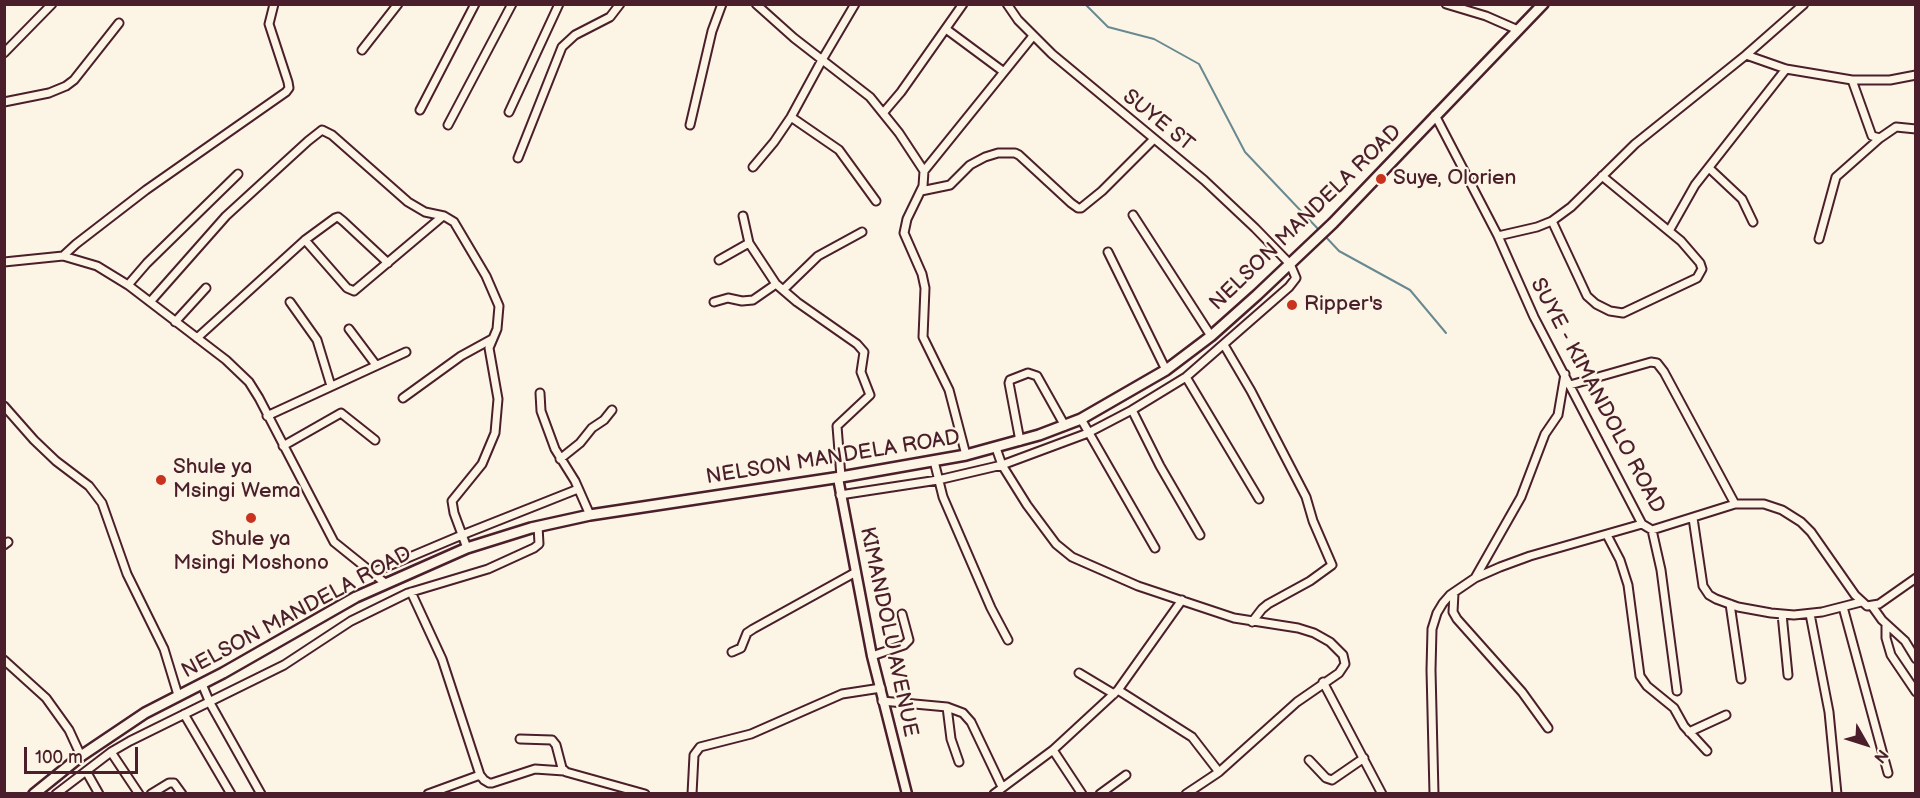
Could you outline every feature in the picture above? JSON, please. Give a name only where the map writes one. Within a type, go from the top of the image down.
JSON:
[{"type":"main road","name":"NELSON MANDELA ROAD","points":[[34,794],[81,756],[122,728],[178,695],[385,583],[467,548],[538,526],[590,515],[966,455],[1020,441],[1081,419],[1166,370],[1210,336],[1311,245],[1543,4]]},
{"type":"street","points":[[4,53],[52,4]]},
{"type":"street","points":[[63,256],[75,244],[146,190],[286,92],[288,82],[269,24],[274,4]]},
{"type":"street","points":[[362,50],[398,4]]},
{"type":"street","points":[[420,110],[475,4]]},
{"type":"street","points":[[448,125],[512,4]]},
{"type":"street","points":[[509,112],[559,4]]},
{"type":"street","points":[[518,158],[562,47],[575,34],[607,20],[620,4]]},
{"type":"street","points":[[690,125],[712,31],[722,4]]},
{"type":"street","points":[[756,4],[822,60],[860,88],[884,112],[924,171],[921,191],[907,219],[904,233],[922,274],[925,288],[923,337],[947,383],[966,455]]},
{"type":"street","points":[[753,166],[774,142],[790,117],[855,4]]},
{"type":"street","points":[[884,112],[901,92],[963,4]]},
{"type":"street","name":"SUYE ST","points":[[1007,4],[1033,36],[1220,195],[1290,264]]},
{"type":"street","points":[[1446,4],[1499,21],[1518,30]]},
{"type":"street","points":[[1498,236],[1537,227],[1551,221],[1571,207],[1635,144],[1746,55],[1804,4]]},
{"type":"street","points":[[4,102],[49,93],[74,81],[119,23]]},
{"type":"street","points":[[946,29],[1004,72]]},
{"type":"street","points":[[924,171],[1033,36]]},
{"type":"street","points":[[1746,55],[1786,69],[1852,80],[1890,80],[1916,75]]},
{"type":"street","points":[[1669,231],[1685,200],[1708,168],[1786,69]]},
{"type":"street","points":[[1852,80],[1869,131],[1872,136],[1880,138]]},
{"type":"street","name":"SUYE - KIMANDOLO ROAD","points":[[1435,116],[1498,236],[1534,317],[1642,524],[1652,530],[1735,504],[1764,504],[1782,510],[1801,522],[1861,602]]},
{"type":"street","points":[[790,117],[839,150],[876,201]]},
{"type":"street","points":[[1819,239],[1836,177],[1896,127],[1916,129]]},
{"type":"street","points":[[150,302],[226,216],[322,130],[332,135],[408,201],[425,212],[444,216],[457,226],[499,306],[499,321],[489,348],[498,399],[497,423],[482,465],[452,501],[452,507],[467,548]]},
{"type":"street","points":[[921,191],[950,185],[970,165],[985,157],[998,153],[1015,153],[1071,203],[1082,208],[1154,139]]},
{"type":"street","points":[[1708,168],[1742,199],[1753,222]]},
{"type":"street","points":[[128,285],[147,263],[238,174]]},
{"type":"street","points":[[1551,221],[1587,296],[1596,304],[1616,313],[1623,313],[1691,282],[1701,272],[1700,263],[1681,241],[1602,176]]},
{"type":"street","points":[[1133,215],[1210,336]]},
{"type":"street","points":[[305,240],[351,291],[357,290],[444,216]]},
{"type":"street","points":[[743,216],[749,243],[776,284],[857,344],[864,352],[861,372],[870,395],[837,426],[839,477]]},
{"type":"street","points":[[197,338],[305,240],[338,217],[388,263]]},
{"type":"street","points":[[783,290],[818,256],[862,232]]},
{"type":"street","points":[[719,260],[749,243]]},
{"type":"street","points":[[1108,252],[1166,370]]},
{"type":"street","points":[[4,262],[63,256],[97,266],[128,285],[226,360],[244,377],[259,398],[334,542],[385,583]]},
{"type":"street","points":[[840,495],[938,480],[1002,465],[1088,433],[1186,378],[1295,281],[1297,275],[1290,264]]},
{"type":"street","points":[[714,302],[728,298],[742,301],[753,300],[776,284]]},
{"type":"street","points":[[175,322],[206,288]]},
{"type":"street","points":[[290,302],[317,340],[330,386]]},
{"type":"street","points":[[349,329],[376,366]]},
{"type":"street","points":[[403,398],[461,356],[492,339]]},
{"type":"street","points":[[1224,345],[1251,391],[1305,497],[1332,564],[1262,609],[1252,622]]},
{"type":"street","points":[[267,416],[406,352]]},
{"type":"street","points":[[1570,385],[1652,362],[1657,363],[1735,504]]},
{"type":"street","points":[[1020,441],[1009,383],[1010,380],[1028,373],[1037,376],[1065,426]]},
{"type":"street","points":[[1475,578],[1521,497],[1545,434],[1558,416],[1565,374]]},
{"type":"street","points":[[1186,378],[1259,499]]},
{"type":"street","points":[[540,393],[541,411],[560,459],[590,515]]},
{"type":"street","points":[[4,406],[34,440],[56,461],[89,486],[102,503],[127,574],[164,649],[178,695]]},
{"type":"street","points":[[560,459],[580,443],[612,410]]},
{"type":"street","points":[[1132,410],[1160,466],[1200,535]]},
{"type":"street","points":[[283,446],[341,413],[375,440]]},
{"type":"street","points":[[1081,419],[1155,548]]},
{"type":"street","points":[[996,448],[1002,465],[1027,505],[1065,553],[1138,586],[1234,618],[1298,628],[1314,633],[1330,642],[1343,655],[1345,664],[1339,673],[1323,682],[1290,708],[1219,772],[1186,794]]},
{"type":"street","points":[[934,461],[943,497],[984,593],[1008,640]]},
{"type":"street","name":"KIMANDOLU AVENUE","points":[[839,477],[840,495],[872,656],[907,794]]},
{"type":"street","points":[[372,573],[578,489]]},
{"type":"street","points":[[1693,518],[1703,586],[1709,595],[1730,604],[1782,614],[1810,614],[1861,602],[1872,606],[1886,624],[1905,641],[1916,659]]},
{"type":"street","points":[[1434,794],[1432,629],[1443,603],[1475,578],[1530,556],[1642,524]]},
{"type":"street","points":[[56,794],[111,752],[284,665],[351,621],[411,592],[488,569],[534,548],[539,544],[538,526]]},
{"type":"street","points":[[1652,530],[1661,570],[1677,691]]},
{"type":"street","points":[[1607,535],[1620,560],[1628,585],[1640,676],[1647,686],[1674,708],[1689,732],[1707,751]]},
{"type":"street","points":[[732,652],[741,648],[747,633],[753,629],[856,573]]},
{"type":"street","points":[[1872,606],[1885,601],[1916,578]]},
{"type":"street","points":[[411,592],[443,663],[480,775],[489,783],[535,769],[564,771],[645,794]]},
{"type":"street","points":[[1454,593],[1453,612],[1456,619],[1522,692],[1548,728]]},
{"type":"street","points":[[994,794],[1053,750],[1116,692],[1182,600]]},
{"type":"street","points":[[1730,604],[1741,679]]},
{"type":"street","points":[[1843,608],[1888,773]]},
{"type":"street","points":[[872,656],[904,645],[909,640],[902,614]]},
{"type":"street","points":[[1782,614],[1788,675]]},
{"type":"street","points":[[1810,614],[1829,712],[1837,794]]},
{"type":"street","points":[[1886,624],[1886,638],[1891,655],[1916,692]]},
{"type":"street","points":[[4,660],[46,698],[69,730],[81,756]]},
{"type":"street","points":[[1079,673],[1192,736],[1219,772]]},
{"type":"street","points":[[1323,682],[1382,794]]},
{"type":"street","points":[[202,684],[210,703],[261,794]]},
{"type":"street","points":[[692,794],[694,755],[700,747],[745,736],[842,694],[881,688]]},
{"type":"street","points":[[882,700],[947,707],[963,713],[971,722],[1002,787]]},
{"type":"street","points":[[947,707],[951,739],[959,762]]},
{"type":"street","points":[[184,714],[231,794]]},
{"type":"street","points":[[1689,732],[1726,715]]},
{"type":"street","points":[[520,739],[554,741],[564,771]]},
{"type":"street","points":[[1053,750],[1082,794]]},
{"type":"street","points":[[111,752],[139,794]]},
{"type":"street","points":[[1309,760],[1326,778],[1332,780],[1364,758]]},
{"type":"street","points":[[86,771],[99,794]]},
{"type":"street","points":[[428,794],[480,775]]},
{"type":"street","points":[[1100,794],[1126,775]]},
{"type":"street","points":[[151,794],[169,783],[177,785],[183,794]]},
{"type":"waterway","points":[[1085,4],[1108,27],[1154,39],[1199,64],[1245,152],[1320,231]]},
{"type":"waterway","points":[[1324,235],[1339,251],[1410,290],[1446,333]]},
{"type":"place","name":"Suye, Olorien","points":[[1381,179]]},
{"type":"place","name":"Ripper's","points":[[1292,305]]},
{"type":"place","name":"Shule ya Msingi Wema","points":[[161,480]]},
{"type":"place","name":"Shule ya Msingi Moshono","points":[[251,518]]}]
